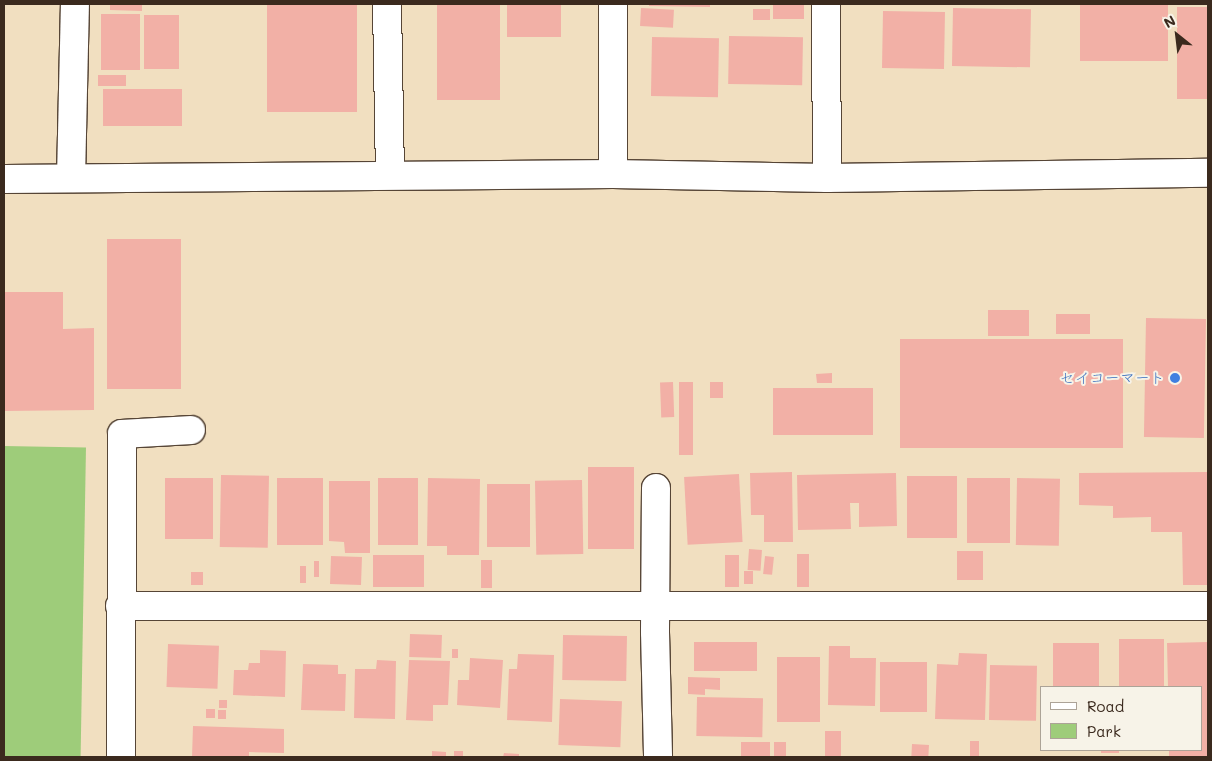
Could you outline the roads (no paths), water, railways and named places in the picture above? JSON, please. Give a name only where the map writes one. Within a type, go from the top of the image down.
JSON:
[{"type":"street","points":[[71,178],[75,4]]},
{"type":"street","points":[[387,4],[390,175]]},
{"type":"street","points":[[613,4],[613,174]]},
{"type":"street","points":[[826,4],[827,178]]},
{"type":"street","points":[[4,179],[613,174],[827,178],[1208,173]]},
{"type":"street","points":[[121,757],[122,434],[191,430]]},
{"type":"street","points":[[656,488],[655,606],[658,757]]},
{"type":"street","points":[[120,606],[1208,606]]},
{"type":"place","name":"セイコーマート","points":[[1175,378]]}]
